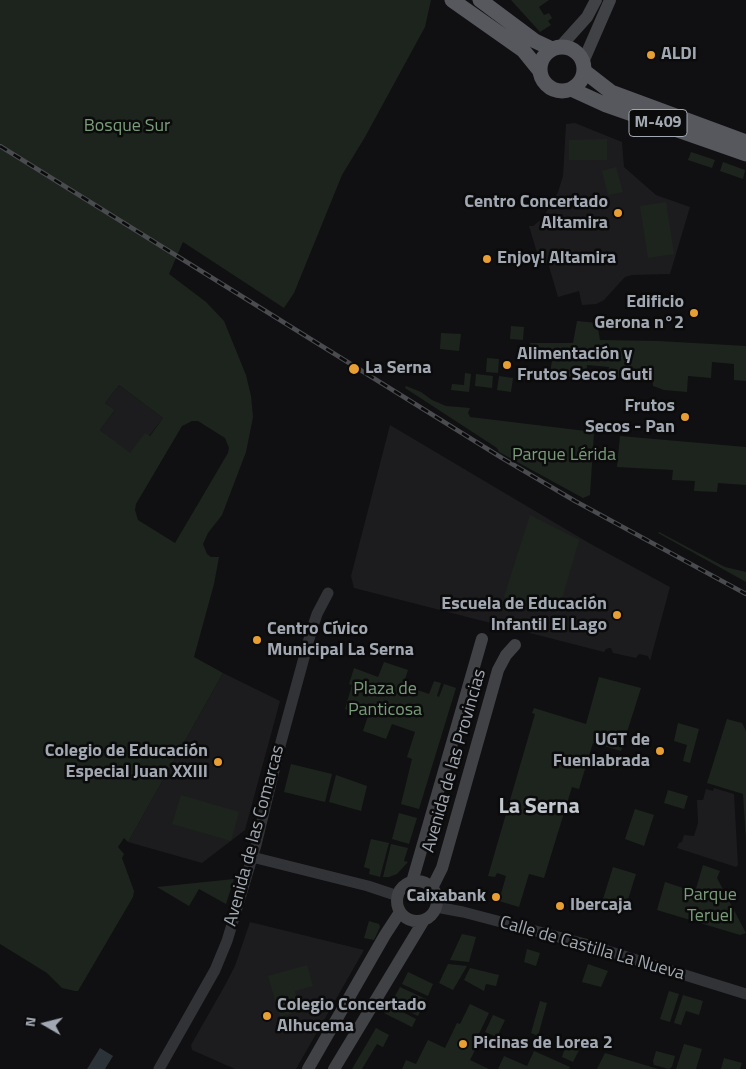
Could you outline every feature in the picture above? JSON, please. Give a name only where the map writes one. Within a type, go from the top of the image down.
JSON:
[{"type":"highway","name":"M-409","points":[[452,0],[523,50],[540,71],[544,80],[555,90],[571,89],[606,105],[746,154]]},
{"type":"highway","name":"M-409","points":[[480,0],[535,41],[556,48],[567,47],[574,50],[580,55],[584,66],[611,92],[746,142]]},
{"type":"highway","points":[[540,71],[541,62],[545,54],[556,48]]},
{"type":"highway","points":[[571,89],[579,82],[584,66]]},
{"type":"main road","points":[[556,48],[587,17],[596,0]]},
{"type":"main road","points":[[584,66],[610,0]]},
{"type":"main road","name":"Avenida de las Provincias","points":[[412,882],[482,639]]},
{"type":"main road","name":"Avenida de las Provincias","points":[[432,888],[442,868],[498,670],[506,655],[515,645]]},
{"type":"main road","points":[[334,1069],[424,920],[431,915],[436,907],[437,897],[432,888],[427,883],[412,882],[403,887],[398,896],[397,904],[400,912],[406,918],[415,921],[424,920]]},
{"type":"main road","points":[[308,1069],[400,912]]},
{"type":"street","name":"Avenida de las Comarcas","points":[[159,1069],[216,970],[252,857],[311,632],[319,608],[328,593]]},
{"type":"street","points":[[252,857],[368,886],[398,896]]},
{"type":"street","name":"Calle de Castilla La Nueva","points":[[436,907],[463,912],[585,944],[746,994]]},
{"type":"shaded area","name":"Centro Concertado Altamira","points":[[575,123],[622,142],[624,167],[656,195],[690,207],[670,274],[632,275],[625,277],[604,300],[596,304],[582,305],[579,291],[558,297],[548,263],[541,266],[529,226],[533,226],[543,218],[558,192],[563,176],[566,124]]},
{"type":"shaded area","points":[[119,385],[163,418],[149,436],[145,434],[130,454],[100,430],[115,410],[105,403]]},
{"type":"shaded area","points":[[390,425],[589,543],[670,587],[650,661],[648,656],[639,654],[636,658],[613,653],[611,648],[606,649],[604,652],[354,588],[351,576]]},
{"type":"shaded area","name":"Colegio de Educación Especial Juan XXIII","points":[[223,673],[280,701],[245,830],[202,863],[128,842]]},
{"type":"shaded area","points":[[714,788],[734,794],[738,865],[736,867],[677,848],[679,843],[682,842],[684,835],[694,836],[698,823],[697,800],[703,800],[706,789],[713,791]]},
{"type":"shaded area","name":"Colegio Concertado Alhucema","points":[[250,922],[364,950],[296,1069],[235,1069],[192,1050],[191,1045],[235,966]]},
{"type":"shaded area","points":[[100,1048],[113,1056],[105,1069],[87,1069]]},
{"type":"green space","name":"Bosque Sur","points":[[0,0],[431,0],[425,27],[342,175],[294,293],[284,308],[183,242],[169,274],[206,302],[224,321],[246,375],[253,417],[246,452],[222,515],[208,533],[203,544],[207,554],[211,557],[219,557],[214,584],[194,657],[223,673],[128,842],[124,838],[118,847],[124,854],[122,858],[134,891],[133,897],[78,991],[62,988],[47,973],[0,944]],"holes":[[[119,385],[163,418],[150,436],[145,433],[130,453],[100,430],[115,410],[105,403]],[[192,421],[198,421],[225,438],[229,448],[228,453],[175,543],[138,520],[135,510],[136,504],[182,426]]]},
{"type":"green space","points":[[511,0],[549,0],[539,7],[544,15],[549,13],[552,18],[548,21],[551,25],[540,32]]},
{"type":"green space","points":[[607,139],[607,160],[569,160],[569,140]]},
{"type":"green space","points":[[691,152],[715,160],[712,168],[688,160]]},
{"type":"green space","points":[[723,162],[745,170],[743,179],[720,171]]},
{"type":"green space","points":[[616,167],[623,192],[608,195],[602,171]]},
{"type":"green space","points":[[666,202],[674,254],[648,258],[640,206]]},
{"type":"green space","points":[[577,321],[597,323],[600,340],[746,346],[746,381],[734,380],[734,364],[712,362],[711,378],[688,376],[687,392],[664,390],[653,386],[652,371],[647,369],[632,369],[631,379],[608,377],[609,367],[587,365],[586,375],[573,377],[550,375],[552,360],[529,358],[530,343],[573,343]]},
{"type":"green space","points":[[511,326],[524,327],[523,340],[510,339]]},
{"type":"green space","points":[[441,333],[461,334],[459,351],[440,349]]},
{"type":"green space","points":[[487,358],[499,359],[498,373],[486,372]]},
{"type":"green space","points":[[465,373],[471,374],[469,392],[451,390],[452,384],[464,385]]},
{"type":"green space","points":[[476,374],[493,376],[492,388],[475,386]]},
{"type":"green space","points":[[499,376],[513,378],[511,392],[497,390]]},
{"type":"green space","name":"Parque Lérida","points":[[406,386],[446,406],[470,408],[468,413],[470,417],[594,432],[590,495],[583,498],[499,452],[497,448],[405,388]]},
{"type":"green space","points":[[620,436],[746,447],[746,485],[718,483],[717,492],[694,491],[695,481],[672,480],[673,470],[617,467]]},
{"type":"green space","points":[[530,515],[579,540],[558,613],[504,597]]},
{"type":"green space","points":[[658,533],[725,567],[746,572],[746,582]]},
{"type":"green space","name":"Plaza de Panticosa","points":[[384,662],[408,670],[403,685],[429,694],[434,681],[441,683],[437,696],[439,697],[444,684],[456,688],[419,809],[401,804],[412,759],[407,757],[415,732],[392,724],[386,739],[363,731],[368,716],[345,709],[352,685],[349,684],[354,668],[378,677]]},
{"type":"green space","points":[[599,677],[641,688],[621,751],[593,743],[579,789],[572,787],[544,878],[529,874],[519,907],[499,901],[506,876],[497,873],[495,877],[488,876],[535,714],[532,713],[534,708],[586,724]]},
{"type":"green space","points":[[727,719],[742,723],[746,731],[746,840],[743,794],[707,783]]},
{"type":"green space","points":[[678,723],[699,729],[690,763],[683,761],[687,745],[674,741]]},
{"type":"green space","points":[[291,764],[332,774],[325,802],[284,792]]},
{"type":"green space","points":[[336,775],[367,786],[361,811],[329,802]]},
{"type":"green space","points":[[668,790],[688,796],[684,809],[664,803]]},
{"type":"green space","points":[[181,795],[239,812],[231,841],[172,824]]},
{"type":"green space","points":[[635,809],[654,815],[644,846],[625,839]]},
{"type":"green space","points":[[399,813],[417,818],[409,844],[392,839]]},
{"type":"green space","points":[[371,839],[389,843],[380,877],[369,874],[370,869],[364,867]]},
{"type":"green space","points":[[391,844],[408,848],[404,861],[408,862],[397,874],[383,877]]},
{"type":"green space","name":"Parque Teruel","points":[[703,865],[720,871],[717,878],[746,933],[740,935],[657,910],[665,882],[695,892]]},
{"type":"green space","points":[[613,867],[636,874],[626,906],[603,899]]},
{"type":"green space","points":[[234,879],[226,904],[199,889],[189,906],[157,887]]},
{"type":"green space","points":[[369,921],[379,924],[380,927],[374,940],[364,938]]},
{"type":"green space","points":[[462,934],[476,937],[469,962],[450,960]]},
{"type":"green space","points":[[527,949],[540,953],[536,966],[524,962]]},
{"type":"green space","points":[[448,964],[467,966],[453,990],[439,983]]},
{"type":"green space","points":[[588,964],[608,971],[601,987],[582,982]]},
{"type":"green space","points":[[307,965],[313,986],[295,991],[300,1011],[280,1017],[268,976]]},
{"type":"green space","points":[[470,968],[499,975],[496,986],[486,984],[484,991],[464,980]]},
{"type":"green space","points":[[408,972],[433,984],[428,996],[402,984]]},
{"type":"green space","points":[[400,987],[426,999],[418,1016],[391,1003]]},
{"type":"green space","points":[[669,991],[679,994],[670,1022],[660,1019]]},
{"type":"green space","points":[[683,995],[703,1001],[699,1015],[686,1011],[681,1025],[674,1023]]},
{"type":"green space","points":[[540,1001],[547,1003],[538,1036],[531,1033]]},
{"type":"green space","name":"Picinas de Lorea 2","points":[[470,1004],[489,1013],[478,1036],[481,1038],[470,1060],[489,1069],[402,1069],[406,1060],[416,1064],[428,1040],[445,1048],[457,1023],[460,1024]]},
{"type":"green space","points":[[389,1005],[416,1019],[412,1027],[384,1013]]},
{"type":"green space","points":[[493,1015],[505,1020],[497,1037],[485,1032]]},
{"type":"green space","points":[[376,1028],[389,1035],[383,1047],[377,1044],[362,1069],[352,1069]]},
{"type":"green space","points":[[568,1039],[582,1044],[573,1062],[562,1057]]},
{"type":"green space","points":[[684,1044],[702,1049],[696,1069],[676,1069]]},
{"type":"green space","name":"Picinas de Lorea 2","points":[[534,1051],[570,1067],[569,1069],[498,1069],[504,1056],[527,1066]]},
{"type":"green space","points":[[656,1051],[675,1056],[672,1067],[669,1069],[654,1065],[653,1061]]},
{"type":"green space","points":[[605,1053],[658,1069],[597,1069]]},
{"type":"green space","points":[[724,1058],[742,1063],[740,1069],[721,1069]]},
{"type":"railway","points":[[0,146],[502,458],[575,501],[746,594]]},
{"type":"place","name":"ALDI","points":[[651,55]]},
{"type":"place","name":"Centro Concertado Altamira","points":[[618,213]]},
{"type":"place","name":"Enjoy! Altamira","points":[[487,259]]},
{"type":"place","name":"Edificio Gerona n°2","points":[[694,313]]},
{"type":"place","name":"Alimentación y Frutos Secos Guti","points":[[507,365]]},
{"type":"place","name":"La Serna","points":[[354,369]]},
{"type":"place","name":"Frutos Secos - Pan","points":[[685,417]]},
{"type":"place","name":"Escuela de Educación Infantil El Lago","points":[[617,615]]},
{"type":"place","name":"Centro Cívico Municipal La Serna","points":[[257,640]]},
{"type":"place","name":"UGT de Fuenlabrada","points":[[660,751]]},
{"type":"place","name":"Colegio de Educación Especial Juan XXIII","points":[[218,762]]},
{"type":"place","name":"Caixabank","points":[[496,897]]},
{"type":"place","name":"Ibercaja","points":[[560,906]]},
{"type":"place","name":"Colegio Concertado Alhucema","points":[[267,1016]]},
{"type":"place","name":"Picinas de Lorea 2","points":[[463,1044]]},
{"type":"district","name":"La Serna","points":[[539,808]]}]
